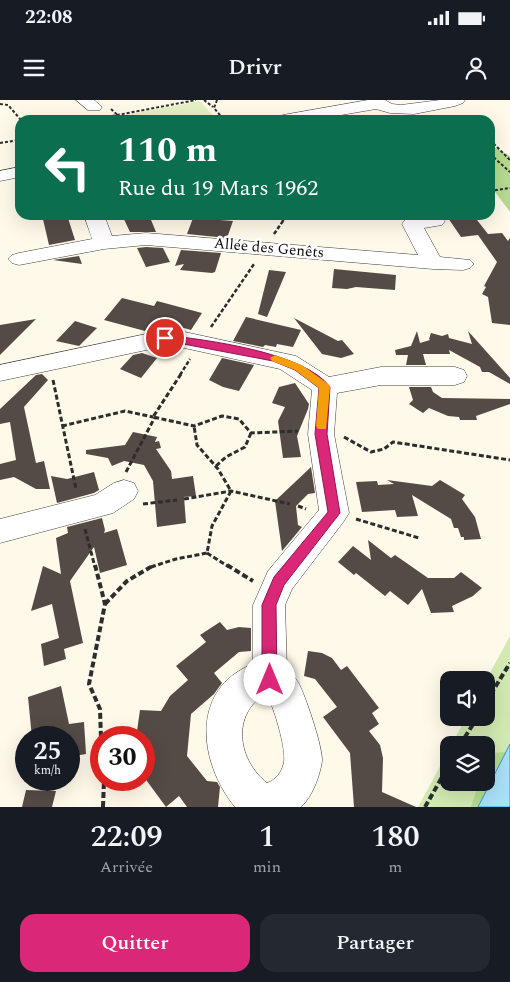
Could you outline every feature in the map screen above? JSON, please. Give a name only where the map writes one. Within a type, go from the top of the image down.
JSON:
[{"type":"street","points":[[309,115],[377,102],[390,109],[403,110],[457,100]]},
{"type":"street","points":[[0,176],[15,173]]},
{"type":"street","points":[[96,220],[104,243]]},
{"type":"street","points":[[434,222],[412,224],[434,263]]},
{"type":"street","name":"Allée des Genêts","points":[[19,259],[104,243],[146,239],[464,264]]},
{"type":"street","points":[[0,373],[152,339],[180,339],[287,362],[299,368],[325,387],[381,376],[455,376]]},
{"type":"street","points":[[270,680],[269,605],[279,581],[334,513],[321,434],[325,387]]},
{"type":"street","points":[[0,531],[103,505],[124,491]]},
{"type":"street","points":[[257,680],[270,680],[280,686],[286,695],[302,749],[303,761],[297,780],[289,792],[276,801],[260,805],[239,783],[224,745],[223,730],[228,712],[236,696],[257,680]]},
{"type":"path","points":[[94,108],[196,100]]},
{"type":"path","points":[[204,100],[220,115]]},
{"type":"path","points":[[214,108],[217,100]]},
{"type":"path","points":[[0,104],[8,105],[17,115]]},
{"type":"path","points":[[0,143],[15,141]]},
{"type":"path","points":[[495,144],[510,160]]},
{"type":"path","points":[[495,158],[510,172]]},
{"type":"path","points":[[495,190],[510,188]]},
{"type":"path","points":[[49,363],[80,510],[105,604],[89,684],[100,710],[101,726]]},
{"type":"path","points":[[62,426],[125,411],[154,417],[126,471],[124,491],[140,505],[177,500]]},
{"type":"path","points":[[194,426],[193,438],[199,448],[216,466],[231,491]]},
{"type":"path","points":[[216,466],[226,457],[245,447],[251,433]]},
{"type":"path","points":[[341,437],[349,438],[361,448],[369,451],[380,452],[394,442],[510,460]]},
{"type":"path","points":[[207,552],[212,526],[231,491]]},
{"type":"path","points":[[184,499],[231,491],[290,504]]},
{"type":"path","points":[[298,506],[318,512],[334,513],[419,538]]},
{"type":"path","points":[[105,604],[131,577],[144,570],[168,559],[207,552],[274,594]]},
{"type":"path","points":[[495,687],[510,663]]},
{"type":"path","points":[[425,807],[440,781]]},
{"type":"path","points":[[102,807],[103,791]]},
{"type":"green space","points":[[200,101],[213,115],[125,115]]},
{"type":"green space","points":[[495,148],[510,156],[510,212],[495,192]]},
{"type":"green space","points":[[510,636],[510,807],[418,807],[440,767],[440,791],[495,791],[495,736],[456,736],[462,726],[495,726],[495,671],[491,671]]},
{"type":"green space","points":[[510,752],[510,807],[471,807],[476,791],[495,791],[495,753]]},
{"type":"water","points":[[510,744],[510,807],[478,807],[486,791],[495,791],[495,774]]},
{"type":"building","points":[[43,220],[69,220],[75,240],[49,245]]},
{"type":"building","points":[[124,220],[151,220],[156,232],[130,232]]},
{"type":"building","points":[[192,220],[233,221],[227,238],[187,234]]},
{"type":"building","points":[[449,220],[477,220],[488,234],[502,233],[508,241],[510,238],[510,325],[492,323],[488,297],[482,294],[486,287],[484,286],[497,262],[478,235],[461,237]]},
{"type":"building","points":[[137,248],[163,248],[170,262],[146,267]]},
{"type":"building","points":[[181,250],[221,253],[215,272],[180,270],[184,264],[175,266]]},
{"type":"building","points":[[79,256],[82,264],[53,260]]},
{"type":"building","points":[[334,269],[396,275],[395,290],[356,287],[347,289],[332,288]]},
{"type":"building","points":[[269,270],[286,272],[267,317],[258,314]]},
{"type":"building","points":[[122,298],[154,306],[157,301],[202,313],[191,330],[177,326],[174,329],[151,323],[145,331],[104,320]]},
{"type":"building","points":[[246,317],[301,330],[293,347],[277,344],[276,347],[265,345],[263,347],[233,341]]},
{"type":"building","points":[[294,318],[338,341],[342,340],[354,354],[341,358],[322,354]]},
{"type":"building","points":[[36,319],[0,355],[0,325]]},
{"type":"building","points":[[75,321],[97,328],[79,346],[56,341]]},
{"type":"building","points":[[417,331],[420,343],[430,340],[431,333],[442,336],[448,334],[449,338],[472,344],[468,331],[510,378],[510,384],[489,372],[482,372],[480,367],[449,350],[450,354],[423,354],[426,365],[406,365],[408,355],[396,355],[395,350],[411,346]]},
{"type":"building","points":[[142,353],[157,358],[141,378],[120,369],[133,355]]},
{"type":"building","points":[[222,358],[254,365],[239,391],[223,387],[209,380]]},
{"type":"building","points":[[42,374],[48,380],[24,407],[36,463],[44,461],[50,489],[36,489],[14,477],[0,480],[0,464],[16,460],[10,422],[0,424],[0,409],[36,375]]},
{"type":"building","points":[[295,383],[309,404],[297,436],[301,457],[283,458],[278,421],[285,407],[272,403],[279,387]]},
{"type":"building","points":[[409,387],[431,387],[433,392],[442,398],[510,399],[510,404],[476,416],[477,420],[460,420],[459,417],[448,416],[429,408],[423,413],[409,404],[413,400]]},
{"type":"building","points":[[133,432],[157,437],[155,442],[159,441],[161,448],[156,449],[171,471],[172,479],[193,476],[196,496],[184,497],[186,523],[157,527],[153,481],[144,465],[124,461],[112,466],[108,458],[86,454],[86,450],[125,445]]},
{"type":"building","points":[[311,467],[315,493],[308,494],[296,506],[298,525],[302,527],[282,551],[275,501]]},
{"type":"building","points":[[94,472],[99,490],[57,503],[51,476],[67,479]]},
{"type":"building","points":[[387,480],[432,486],[440,480],[465,495],[462,499],[475,517],[481,539],[464,540],[458,528],[454,528],[451,519],[412,495],[418,516],[397,517],[395,510],[362,512],[356,482],[377,481],[378,485],[394,484]]},
{"type":"building","points":[[102,518],[104,533],[117,529],[127,565],[100,573],[94,547],[70,581],[83,643],[64,649],[66,659],[44,666],[41,644],[59,638],[52,604],[31,611],[43,566],[61,574],[56,538],[68,533],[67,527]]},
{"type":"building","points":[[368,540],[391,558],[395,555],[428,578],[454,578],[461,572],[482,588],[473,596],[452,606],[454,612],[431,613],[422,589],[408,605],[390,591],[385,596],[356,573],[354,575],[338,562],[353,546],[371,560]]},
{"type":"building","points":[[220,622],[227,630],[239,627],[251,628],[251,651],[239,652],[214,673],[222,683],[214,694],[191,714],[187,756],[207,781],[217,782],[220,787],[218,807],[187,807],[179,796],[166,807],[154,791],[155,726],[138,726],[140,710],[161,711],[170,696],[188,680],[176,666],[206,642],[200,635]]},
{"type":"building","points":[[308,651],[322,653],[332,658],[341,670],[347,666],[379,708],[372,713],[379,724],[369,731],[380,745],[383,758],[382,792],[416,807],[354,807],[350,753],[323,717],[337,707],[315,679],[304,676]]},
{"type":"building","points":[[61,686],[69,724],[84,722],[86,754],[80,755],[80,726],[31,726],[28,697]]},
{"type":"building","points":[[26,791],[56,791],[52,807],[22,807]]},
{"type":"slow traffic","points":[[275,358],[299,368],[325,387],[322,426]]},
{"type":"route","points":[[165,338],[180,339],[276,358],[299,368],[325,387],[321,434],[334,513],[279,581],[269,605],[270,680]]}]
